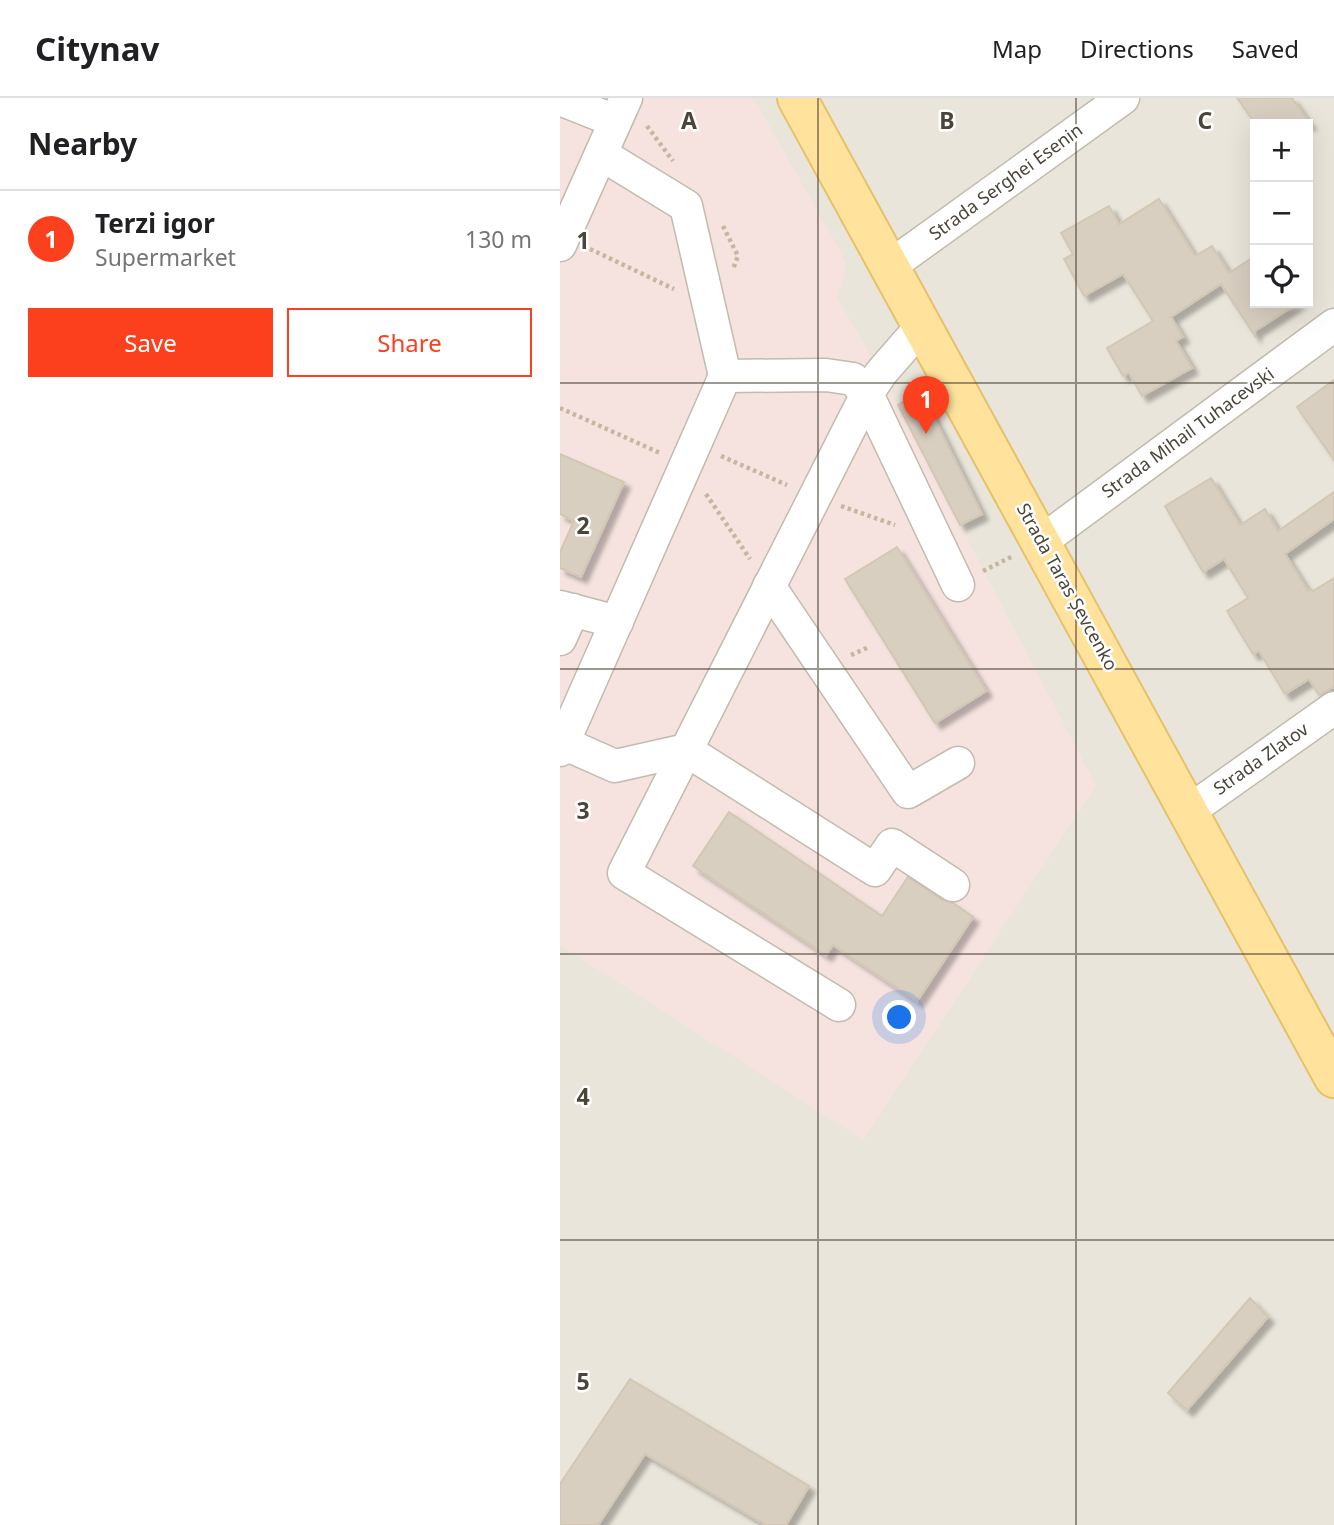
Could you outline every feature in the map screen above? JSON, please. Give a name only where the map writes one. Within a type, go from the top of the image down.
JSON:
[{"type":"main road","name":"Strada Taras Șevcenko","points":[[797,98],[1334,1078]]},
{"type":"street","name":"Strada Serghei Esenin","points":[[890,266],[1123,98]]},
{"type":"street","points":[[560,99],[620,110],[560,245]]},
{"type":"street","points":[[601,154],[686,206],[725,376],[561,744],[615,766],[686,750],[875,870],[892,845],[953,885]]},
{"type":"street","name":"Strada Mihail Tuhacevski","points":[[1041,541],[1334,325]]},
{"type":"street","points":[[839,1005],[624,873],[867,394],[881,373],[922,326]]},
{"type":"street","points":[[725,376],[827,375],[853,380],[867,394],[958,585]]},
{"type":"street","points":[[769,586],[908,792],[958,763]]},
{"type":"street","points":[[560,639],[566,608],[617,622]]},
{"type":"street","name":"Strada Zlatov","points":[[1189,811],[1334,708]]},
{"type":"path","points":[[560,408],[686,465],[769,586]]},
{"type":"path","points":[[958,585],[1041,541]]},
{"type":"shaded area","points":[[560,98],[1334,98],[1334,1525],[560,1525]]},
{"type":"shaded area","points":[[560,98],[754,98],[847,264],[837,298],[881,373],[1096,786],[863,1140],[560,945]]},
{"type":"building","points":[[1237,98],[1292,98],[1307,119],[1252,119]]},
{"type":"building","points":[[1159,199],[1195,256],[1212,246],[1229,273],[1250,259],[1250,308],[1290,308],[1255,331],[1255,336],[1221,284],[1171,317],[1183,337],[1176,341],[1192,368],[1142,396],[1129,373],[1123,376],[1107,348],[1153,321],[1123,274],[1084,296],[1064,259],[1073,254],[1061,233],[1109,206],[1119,224]]},
{"type":"building","points":[[1334,380],[1334,460],[1297,407]]},
{"type":"building","points":[[921,392],[982,514],[960,525],[898,405]]},
{"type":"building","points":[[560,454],[624,482],[581,577],[560,568],[560,552],[574,521],[560,514]]},
{"type":"building","points":[[1211,478],[1240,525],[1265,509],[1278,531],[1334,492],[1334,519],[1285,554],[1308,591],[1313,591],[1334,578],[1334,687],[1319,695],[1309,679],[1285,694],[1259,651],[1253,654],[1227,611],[1248,598],[1224,559],[1203,572],[1165,506]]},
{"type":"building","points":[[897,547],[986,691],[935,723],[845,579]]},
{"type":"building","points":[[729,812],[882,916],[908,877],[973,917],[917,1001],[833,945],[826,955],[693,866]]},
{"type":"building","points":[[1250,1298],[1268,1317],[1187,1410],[1168,1393]]},
{"type":"building","points":[[630,1379],[809,1486],[786,1525],[766,1525],[645,1454],[598,1525],[560,1525],[560,1484]]},
{"type":"place","name":"Terzi igor","points":[[926,434]]}]
